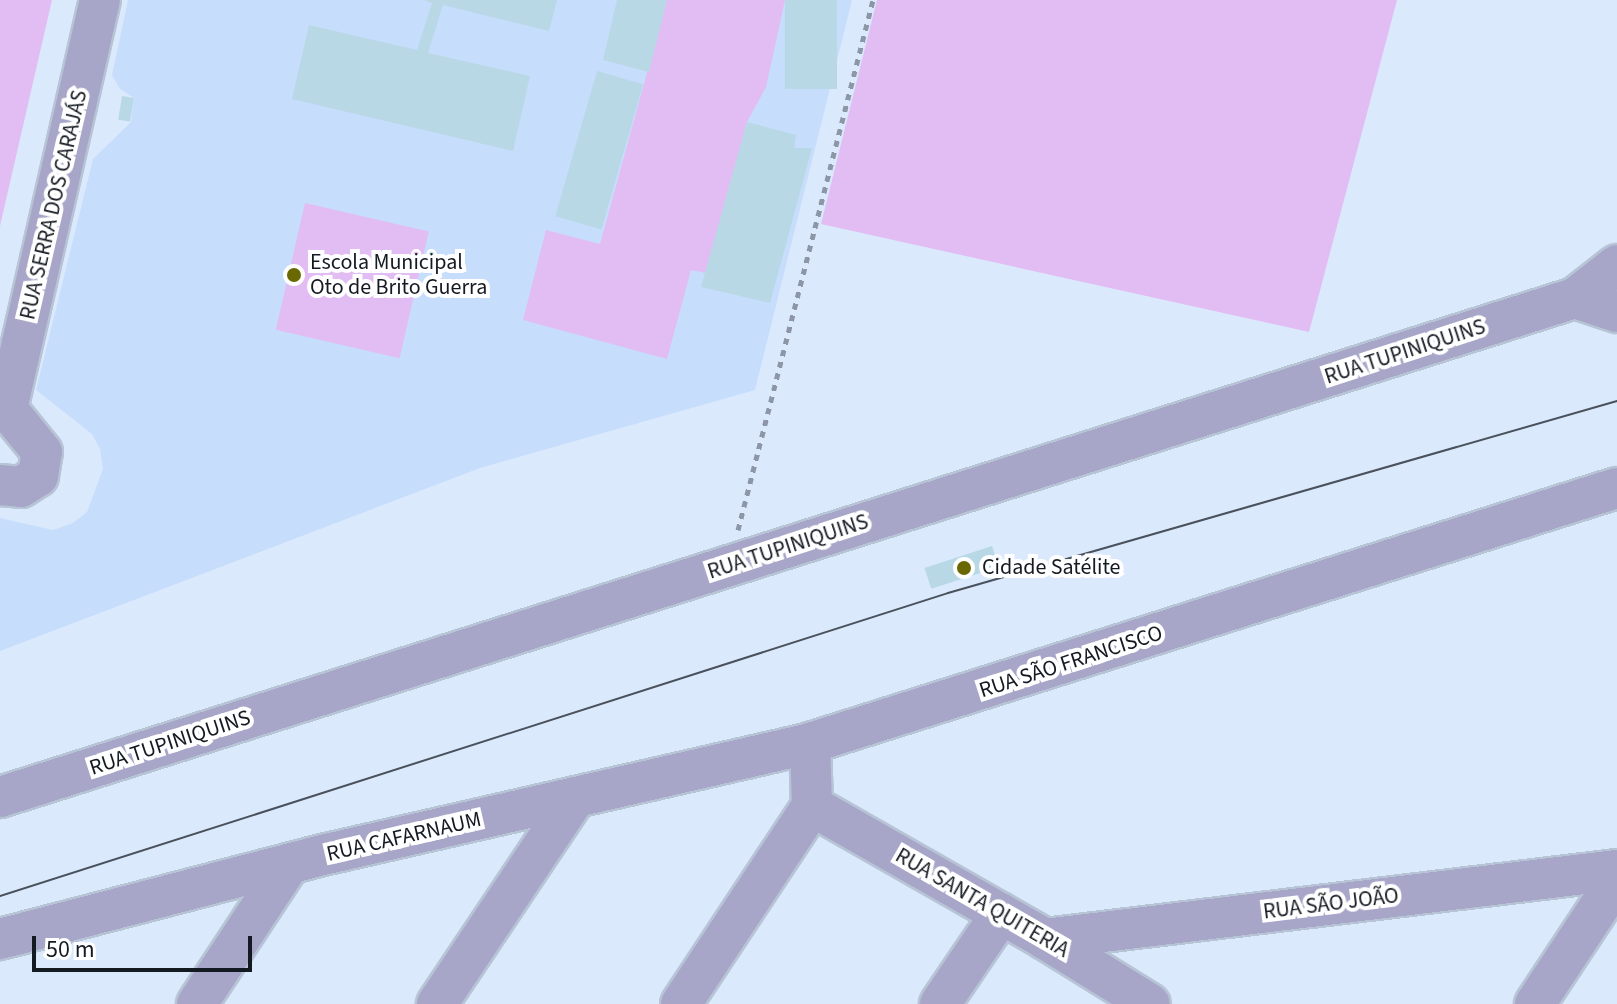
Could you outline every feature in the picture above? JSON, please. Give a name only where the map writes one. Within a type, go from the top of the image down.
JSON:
[{"type":"street","name":"RUA SERRA DOS CARAJÁS","points":[[0,485],[21,487],[38,476],[42,452],[4,411],[100,0]]},
{"type":"street","name":"RUA TUPINIQUINS","points":[[0,797],[1575,298],[1617,265]]},
{"type":"street","points":[[1575,298],[1617,312]]},
{"type":"street","name":"RUA SÃO FRANCISCO","points":[[810,743],[1617,488]]},
{"type":"street","points":[[681,1004],[812,806],[810,743]]},
{"type":"street","name":"RUA CAFARNAUM","points":[[0,939],[288,866],[810,743]]},
{"type":"street","points":[[437,1004],[575,798]]},
{"type":"street","name":"RUA SANTA QUITERIA","points":[[812,806],[1045,939],[1150,1004]]},
{"type":"street","points":[[197,1004],[288,866]]},
{"type":"street","name":"RUA SÃO JOÃO","points":[[1045,939],[1617,870]]},
{"type":"street","points":[[1535,1004],[1617,880]]},
{"type":"street","points":[[940,1004],[1001,914]]},
{"type":"path","points":[[735,542],[873,0]]},
{"type":"shaded area","points":[[0,0],[52,0],[0,226]]},
{"type":"shaded area","name":"Escola Municipal Oto de Brito Guerra","points":[[128,0],[852,0],[755,390],[480,468],[0,651],[0,518],[53,530],[73,523],[87,512],[103,469],[100,449],[92,434],[36,390],[93,159],[131,122],[134,98],[120,89],[112,75]]},
{"type":"shaded area","points":[[667,0],[785,0],[766,87],[747,122],[706,273],[691,270],[667,359],[523,320],[546,230],[600,244]]},
{"type":"shaded area","points":[[877,0],[1397,0],[1309,332],[821,224]]},
{"type":"shaded area","points":[[305,203],[429,232],[400,358],[276,330]]},
{"type":"building","points":[[424,0],[557,0],[549,31],[443,5],[428,53],[530,76],[513,151],[292,99],[309,25],[417,50],[432,3]]},
{"type":"building","points":[[617,0],[667,0],[649,72],[603,60]]},
{"type":"building","points":[[785,0],[837,0],[837,89],[785,89]]},
{"type":"building","points":[[597,71],[643,84],[602,229],[555,216]]},
{"type":"building","points":[[122,96],[134,98],[130,122],[118,120]]},
{"type":"building","points":[[747,122],[796,135],[794,148],[812,148],[770,303],[701,287]]},
{"type":"building","points":[[992,546],[999,567],[931,589],[924,568]]},
{"type":"tram line","points":[[0,896],[948,593],[1617,401]]},
{"type":"place","name":"Escola Municipal Oto de Brito Guerra","points":[[294,275]]},
{"type":"place","name":"Cidade Satélite","points":[[964,568]]}]
